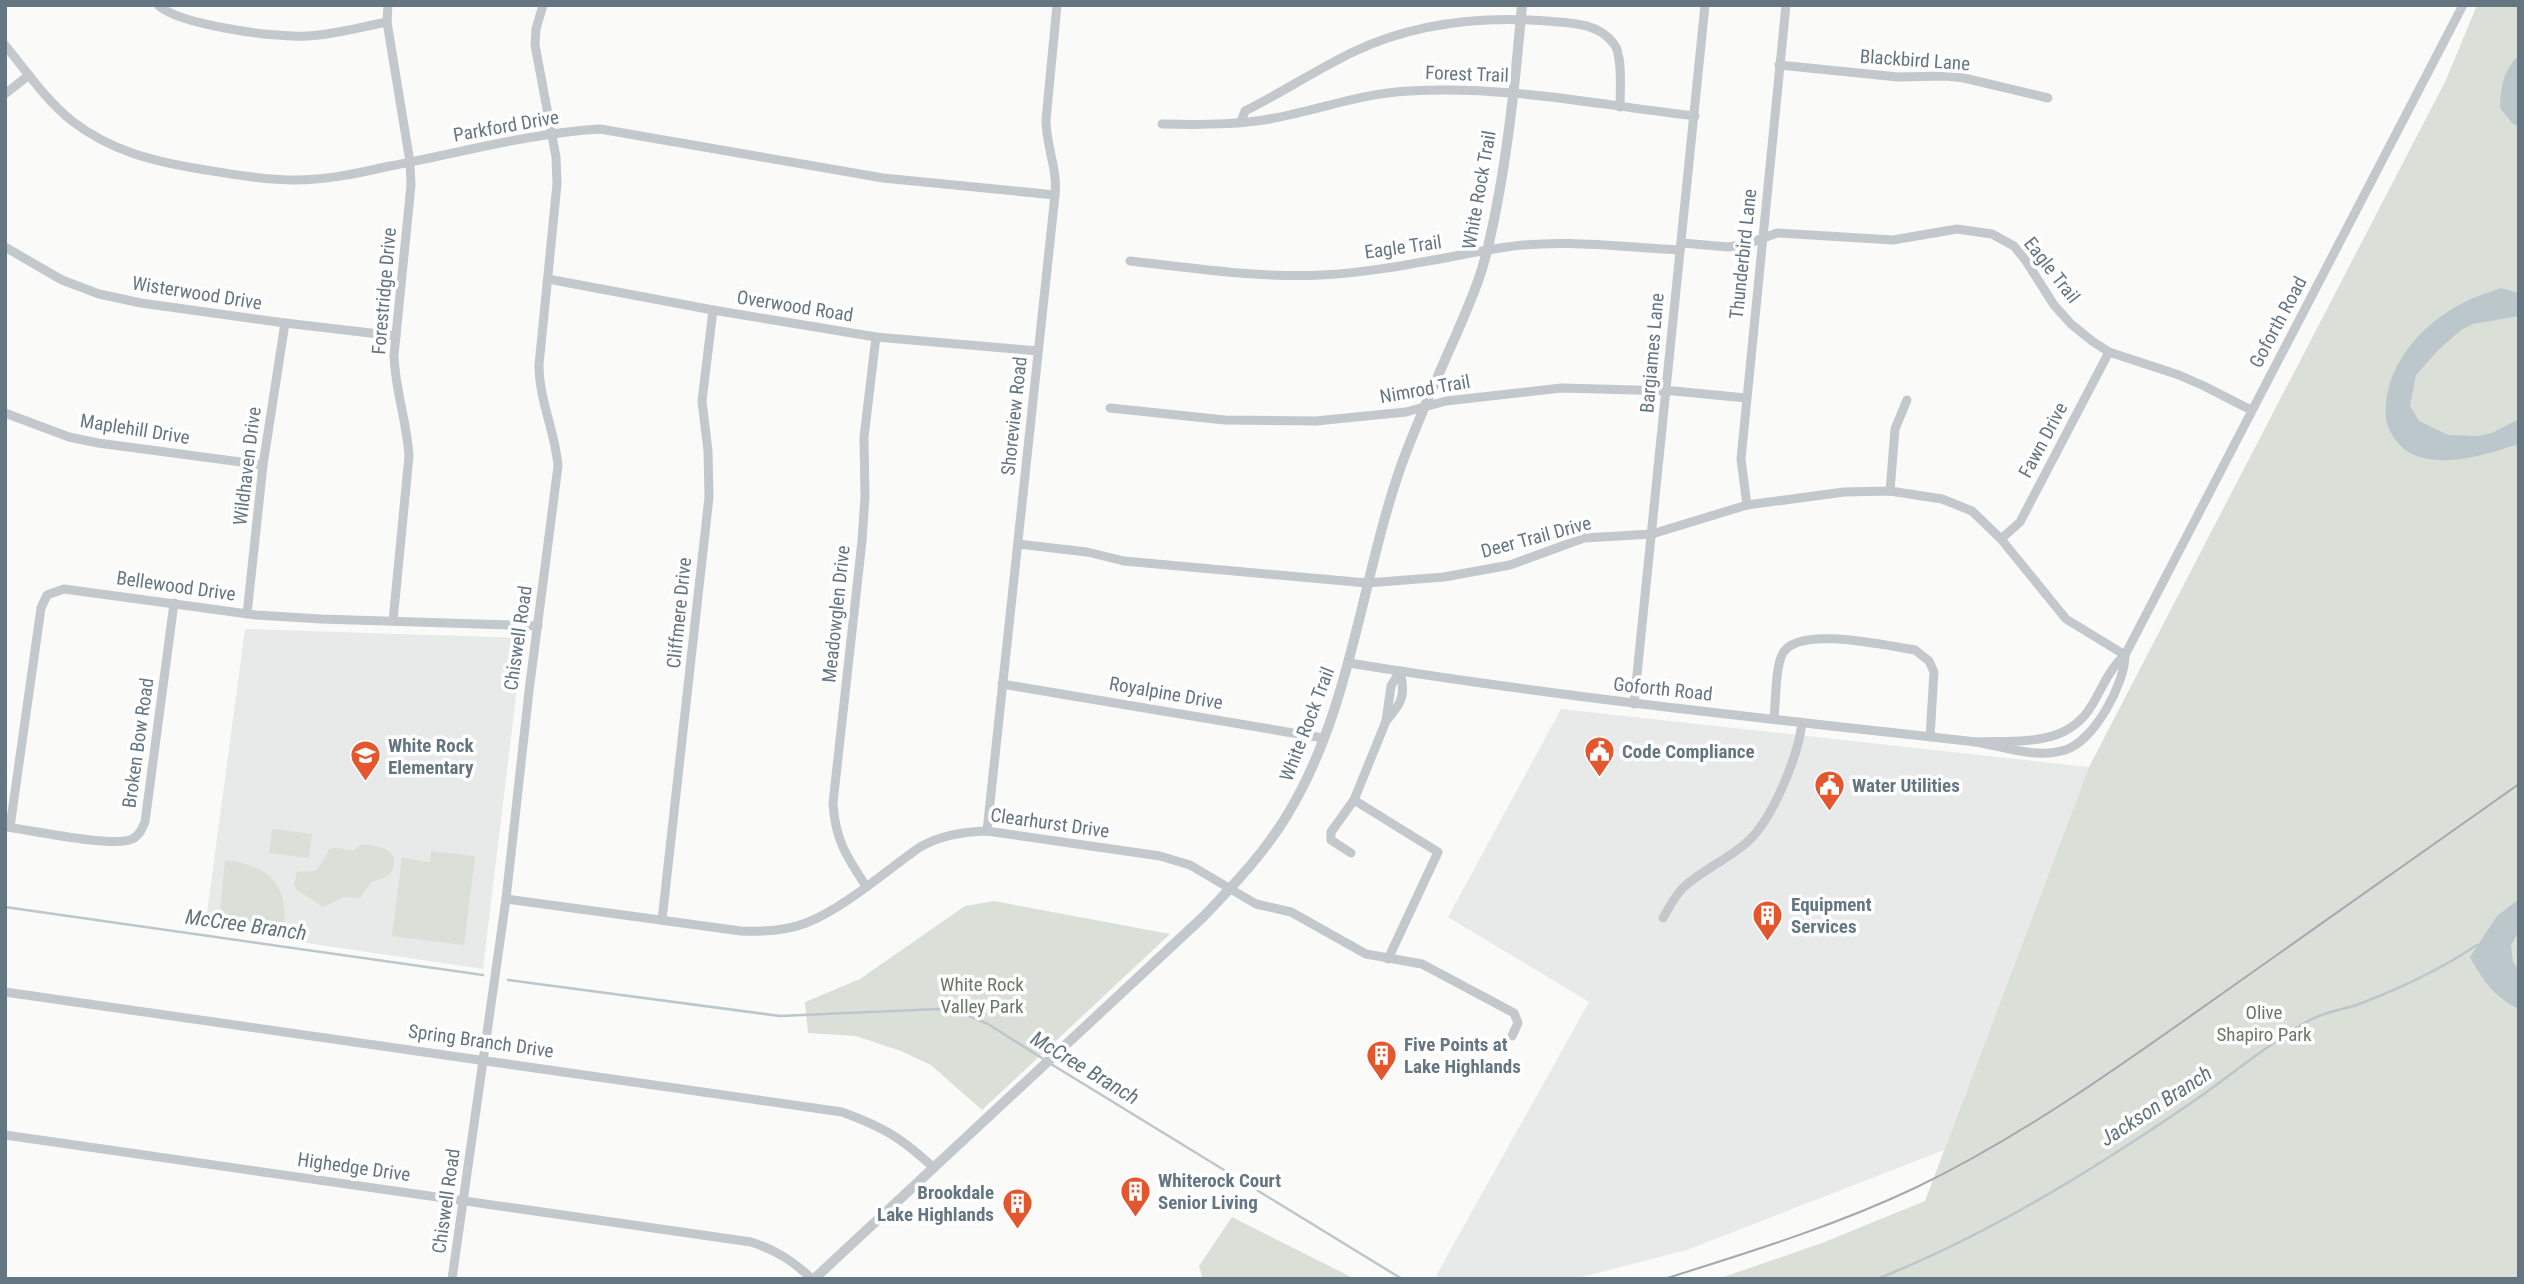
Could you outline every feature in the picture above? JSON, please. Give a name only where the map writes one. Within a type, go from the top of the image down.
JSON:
[{"type":"street","points":[[158,5],[175,16],[195,23],[285,36],[318,35],[387,22]]},
{"type":"street","name":"Forestridge Drive","points":[[388,5],[387,22],[410,162],[411,185],[395,372],[408,431],[409,456],[393,621]]},
{"type":"street","name":"Chiswell Road","points":[[452,1279],[506,899],[558,466],[554,439],[539,385],[557,184],[552,135],[534,45],[543,5]]},
{"type":"street","name":"Shoreview Road","points":[[987,831],[1055,195],[1056,183],[1046,138],[1046,120],[1057,5]]},
{"type":"street","name":"White Rock Trail","points":[[813,1279],[1193,927],[1230,889],[1287,816],[1323,738],[1349,663],[1367,583],[1397,478],[1475,292],[1487,251],[1500,184],[1522,5]]},
{"type":"street","name":"Bargiames Lane","points":[[1634,705],[1705,5]]},
{"type":"street","name":"Thunderbird Lane","points":[[1747,505],[1741,459],[1786,5]]},
{"type":"street","name":"Goforth Road","points":[[1975,742],[2050,738],[2066,732],[2090,710],[2118,662],[2125,655],[2463,5]]},
{"type":"street","points":[[1241,122],[1245,111],[1352,52],[1438,24],[1476,19],[1586,24],[1604,34],[1616,46],[1620,69],[1620,107]]},
{"type":"street","name":"Parkford Drive","points":[[5,45],[54,104],[91,134],[131,155],[232,174],[295,180],[342,176],[552,135],[600,129],[883,178],[1055,195]]},
{"type":"street","name":"Blackbird Lane","points":[[1779,65],[1898,77],[1964,78],[2048,98]]},
{"type":"street","points":[[5,94],[29,75]]},
{"type":"street","name":"Forest Trail","points":[[1162,124],[1241,122],[1287,116],[1378,93],[1411,90],[1512,93],[1695,116]]},
{"type":"street","name":"Eagle Trail","points":[[1130,261],[1246,272],[1320,275],[1375,270],[1500,248],[1546,245],[1728,247],[1747,244],[1777,233],[1893,240],[1957,229],[1992,234],[2014,246],[2054,305],[2071,324],[2109,352],[2179,375],[2251,410]]},
{"type":"street","name":"Wisterwood Drive","points":[[5,247],[61,280],[99,295],[285,323],[396,336]]},
{"type":"street","name":"Overwood Road","points":[[548,279],[876,337],[1038,351]]},
{"type":"street","name":"Cliffmere Drive","points":[[662,920],[709,497],[708,451],[702,401],[713,310]]},
{"type":"street","name":"Wildhaven Drive","points":[[247,614],[263,465],[285,323]]},
{"type":"street","name":"Meadowglen Drive","points":[[866,886],[844,853],[836,835],[833,803],[862,541],[865,497],[864,437],[876,337]]},
{"type":"street","name":"Fawn Drive","points":[[2001,539],[2020,522],[2109,352]]},
{"type":"street","name":"Nimrod Trail","points":[[1110,408],[1225,421],[1265,422],[1406,412],[1446,401],[1561,388],[1666,391],[1746,398]]},
{"type":"street","points":[[1890,491],[1895,429],[1907,400]]},
{"type":"street","name":"Maplehill Drive","points":[[5,413],[69,437],[263,465]]},
{"type":"street","name":"Deer Trail Drive","points":[[1018,544],[1087,552],[1124,561],[1367,583],[1475,572],[1510,565],[1584,538],[1652,534],[1747,505],[1844,492],[1890,491],[1959,504],[1987,523],[2066,619],[2125,655]]},
{"type":"street","name":"Bellewood Drive","points":[[8,827],[41,608],[47,595],[64,589],[247,614],[538,626]]},
{"type":"street","name":"Broken Bow Road","points":[[8,827],[113,842],[133,839],[141,831],[145,822],[174,603]]},
{"type":"street","points":[[1774,718],[1780,660],[1784,650],[1793,643],[1809,638],[1836,640],[1915,650],[1923,654],[1934,672],[1930,737]]},
{"type":"street","name":"Goforth Road","points":[[1349,663],[1634,705],[1774,718],[2050,753],[2074,746],[2094,727],[2125,667],[2125,655]]},
{"type":"street","points":[[1352,853],[1331,840],[1331,832],[1354,800],[1386,721],[1399,706],[1404,688],[1400,671]]},
{"type":"street","name":"Royalpine Drive","points":[[1002,684],[1323,738]]},
{"type":"street","points":[[1663,918],[1684,887],[1747,843],[1758,830],[1793,762],[1802,723]]},
{"type":"street","points":[[1354,800],[1438,852],[1388,959]]},
{"type":"street","name":"Clearhurst Drive","points":[[506,899],[741,931],[766,932],[788,928],[823,915],[935,839],[965,832],[987,831],[1176,860],[1201,871],[1256,904],[1291,912],[1356,950],[1388,959],[1422,964],[1514,1013],[1518,1023],[1512,1036]]},
{"type":"street","name":"Spring Branch Drive","points":[[5,992],[842,1112],[880,1126],[904,1140],[934,1168]]},
{"type":"street","name":"Highedge Drive","points":[[5,1135],[751,1242],[770,1248],[792,1260],[813,1279]]},
{"type":"shaded area","points":[[2519,55],[2519,127],[2513,124],[2500,108],[2504,79],[2509,67]]},
{"type":"shaded area","points":[[2501,288],[2519,293],[2519,316],[2473,324],[2461,330],[2438,350],[2416,375],[2410,406],[2419,421],[2448,435],[2477,436],[2492,433],[2519,419],[2519,445],[2453,460],[2433,460],[2414,455],[2400,445],[2387,424],[2386,400],[2397,366],[2406,351],[2431,324],[2470,299]]},
{"type":"shaded area","name":"White Rock Elementary","points":[[245,629],[523,638],[483,969],[205,928]]},
{"type":"shaded area","points":[[1561,709],[2089,767],[1944,1150],[1687,1250],[1574,1279],[1440,1279],[1436,1276],[1589,1002],[1448,917]]},
{"type":"shaded area","points":[[2519,899],[2519,931],[2511,945],[2513,962],[2519,970],[2519,1009],[2503,1000],[2490,987],[2470,957],[2497,916]]},
{"type":"green space","name":"Olive Shapiro Park","points":[[2477,5],[2519,5],[2519,1279],[1718,1279],[1822,1243],[1925,1201],[2089,767],[2446,80]]},
{"type":"green space","points":[[272,829],[312,834],[309,858],[269,853]]},
{"type":"green space","points":[[362,844],[389,851],[394,862],[393,870],[385,877],[371,882],[360,898],[344,897],[323,907],[297,890],[294,884],[297,872],[316,871],[328,850],[336,848],[353,851]]},
{"type":"green space","points":[[431,851],[475,856],[464,945],[392,936],[402,858],[430,862]]},
{"type":"green space","points":[[225,860],[252,866],[271,878],[282,898],[284,926],[227,919],[220,911]]},
{"type":"green space","name":"White Rock Valley Park","points":[[994,901],[1170,934],[982,1110],[931,1065],[901,1051],[856,1036],[808,1033],[805,1002],[860,979],[965,906]]},
{"type":"green space","points":[[1232,1217],[1355,1279],[1203,1279],[1199,1266]]},
{"type":"waterway","name":"McCree Branch","points":[[5,907],[483,975]]},
{"type":"waterway","name":"Jackson Branch","points":[[1877,1279],[1999,1222],[2078,1177],[2191,1103],[2308,1021],[2404,985],[2477,945]]},
{"type":"waterway","name":"McCree Branch","points":[[508,980],[780,1016],[938,1009],[967,1015],[988,1024],[1045,1060]]},
{"type":"waterway","name":"McCree Branch","points":[[1051,1064],[1402,1279]]},
{"type":"tram line","points":[[1664,1279],[1792,1238],[1855,1214],[1957,1167],[2033,1122],[2144,1049],[2519,784]]},
{"type":"place","name":"Code Compliance","points":[[1599,778]]},
{"type":"place","name":"White Rock Elementary","points":[[365,783]]},
{"type":"place","name":"Water Utilities","points":[[1829,812]]},
{"type":"place","name":"Equipment Services","points":[[1768,942]]},
{"type":"place","name":"Five Points at Lake Highlands","points":[[1381,1082]]},
{"type":"place","name":"Whiterock Court Senior Living","points":[[1135,1218]]},
{"type":"place","name":"Brookdale Lake Highlands","points":[[1017,1230]]}]
